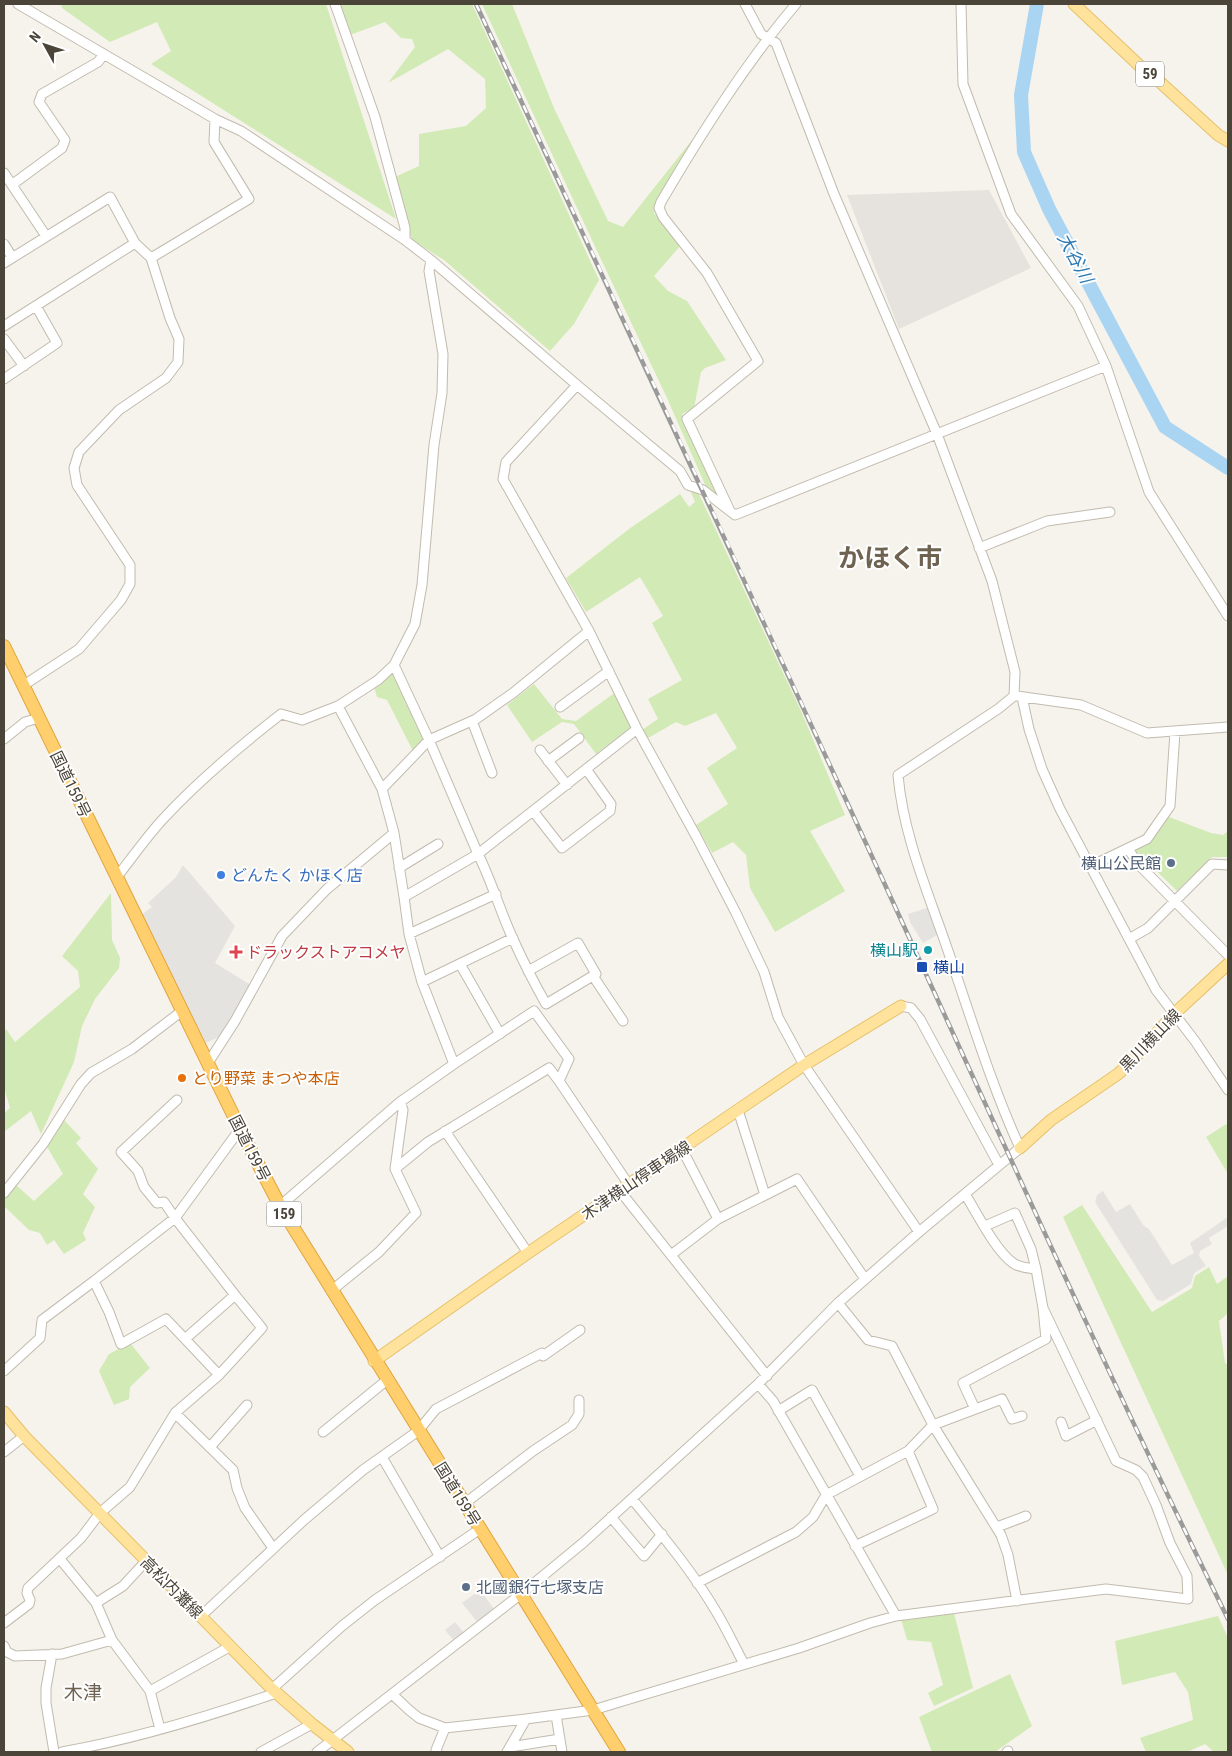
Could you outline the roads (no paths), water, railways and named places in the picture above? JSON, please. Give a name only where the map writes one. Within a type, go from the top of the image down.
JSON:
[{"type":"highway","name":"国道159号","points":[[4,646],[116,878],[280,1206],[374,1361],[619,1752]]},
{"type":"main road","name":"59","points":[[1074,4],[1143,69],[1150,73],[1228,142]]},
{"type":"main road","name":"黒川横山線","points":[[1020,1148],[1051,1120],[1118,1074],[1174,1014],[1228,964]]},
{"type":"main road","name":"木津横山停車場線","points":[[374,1361],[528,1253],[804,1065],[901,1006]]},
{"type":"main road","name":"高松内灘線","points":[[4,1412],[24,1436],[274,1691],[348,1752]]},
{"type":"street","points":[[18,4],[215,119],[241,132],[405,240],[680,471],[688,485],[703,490],[735,515],[1106,366]]},
{"type":"street","points":[[335,4],[374,117],[405,228],[405,240]]},
{"type":"street","points":[[745,4],[761,34],[776,43],[834,194],[937,434],[978,548],[992,581],[1015,672],[1018,696],[1042,769],[1060,809],[1156,990],[1195,1041],[1228,1090]]},
{"type":"street","points":[[729,510],[687,419],[758,361],[707,273],[662,217],[659,208],[699,137],[768,39],[796,4]]},
{"type":"street","points":[[961,4],[963,84],[1011,214],[1078,306],[1106,366],[1149,492],[1228,616]]},
{"type":"street","points":[[13,184],[62,148],[65,140],[39,102],[42,94],[98,62],[104,54]]},
{"type":"street","points":[[151,258],[249,199],[214,142],[215,119]]},
{"type":"street","points":[[4,173],[46,236]]},
{"type":"street","points":[[4,262],[110,197],[135,243],[151,258],[170,318],[179,339],[178,362],[166,378],[119,410],[79,452],[74,468],[77,485],[130,565],[130,584],[122,600],[79,649],[24,685]]},
{"type":"street","points":[[4,326],[135,243]]},
{"type":"street","points":[[4,244],[12,257]]},
{"type":"street","points":[[116,878],[162,820],[184,797],[222,761],[281,714],[302,720],[338,706],[378,680],[394,665],[414,624],[422,585],[434,445],[442,393],[443,354],[429,271],[431,260]]},
{"type":"street","points":[[4,379],[57,343],[36,306]]},
{"type":"street","points":[[4,339],[24,366]]},
{"type":"street","points":[[577,385],[506,462],[503,480],[589,632],[637,729],[736,913],[764,972],[778,1017],[804,1065],[919,1232]]},
{"type":"street","points":[[978,548],[1047,521],[1110,512]]},
{"type":"street","points":[[382,789],[429,740],[472,721],[512,693],[589,632]]},
{"type":"street","points":[[394,665],[496,894],[512,938],[546,1004]]},
{"type":"street","points":[[560,707],[609,671]]},
{"type":"street","points":[[317,1752],[521,1594],[584,1542],[767,1376],[838,1304],[919,1232],[1020,1148],[986,1065],[946,944],[923,882],[900,802],[898,775],[1018,696],[1081,706],[1146,733],[1228,727]]},
{"type":"street","points":[[338,706],[382,789],[394,833],[409,934],[422,982],[454,1064]]},
{"type":"street","points":[[4,739],[25,722],[39,718]]},
{"type":"street","points":[[472,721],[492,773]]},
{"type":"street","points":[[404,897],[478,854],[637,729]]},
{"type":"street","points":[[1091,866],[1147,838],[1170,806],[1175,732]]},
{"type":"street","points":[[548,761],[579,738]]},
{"type":"street","points":[[540,750],[567,785]]},
{"type":"street","points":[[533,811],[562,848],[610,811],[611,804],[586,769]]},
{"type":"street","points":[[208,1063],[235,1022],[282,936],[327,889],[394,833]]},
{"type":"street","points":[[399,868],[438,844]]},
{"type":"street","points":[[1128,849],[1140,866],[1228,955]]},
{"type":"street","points":[[1129,939],[1148,928],[1212,864],[1228,865]]},
{"type":"street","points":[[409,934],[496,894]]},
{"type":"street","points":[[422,982],[512,938]]},
{"type":"street","points":[[280,1206],[400,1102],[534,1011],[596,974],[578,943],[528,971]]},
{"type":"street","points":[[460,964],[500,1034]]},
{"type":"street","points":[[593,976],[623,1020]]},
{"type":"street","points":[[901,1006],[911,1008],[920,1020],[999,1165]]},
{"type":"street","points":[[4,1193],[43,1144],[81,1084],[92,1073],[132,1049],[182,1011]]},
{"type":"street","points":[[534,1011],[569,1059],[559,1081]]},
{"type":"street","points":[[395,1169],[428,1142],[549,1068],[625,1188],[671,1255],[767,1376]]},
{"type":"street","points":[[4,1623],[29,1604],[28,1588],[81,1538],[100,1513],[130,1487],[175,1413],[219,1375],[262,1328],[235,1296],[164,1202],[157,1203],[150,1195],[144,1187],[138,1171],[121,1152],[177,1100]]},
{"type":"street","points":[[331,1291],[380,1252],[416,1213],[395,1169],[403,1110],[400,1102]]},
{"type":"street","points":[[738,1110],[765,1195]]},
{"type":"street","points":[[4,1371],[40,1338],[42,1320],[175,1218],[240,1129]]},
{"type":"street","points":[[445,1131],[528,1253]]},
{"type":"street","points":[[682,1149],[718,1219]]},
{"type":"street","points":[[671,1255],[718,1219],[797,1179],[865,1280]]},
{"type":"street","points":[[965,1194],[999,1248],[1012,1262],[1021,1267],[1036,1269]]},
{"type":"street","points":[[975,1409],[963,1383],[1046,1339],[1036,1269],[1031,1249],[1015,1213],[985,1226]]},
{"type":"street","points":[[94,1282],[109,1312],[121,1344],[166,1319],[219,1375]]},
{"type":"street","points":[[185,1339],[235,1296]]},
{"type":"street","points":[[838,1304],[868,1340],[892,1346],[933,1425],[997,1531],[1008,1555],[1018,1601]]},
{"type":"street","points":[[392,1694],[419,1718],[445,1728],[526,1719],[593,1710],[799,1648],[896,1616],[1106,1589],[1188,1599],[1187,1576],[1170,1543],[1143,1477],[1136,1470],[1116,1461],[1043,1308]]},
{"type":"street","points":[[200,1616],[273,1548],[363,1470],[418,1431],[436,1409],[542,1353],[543,1356],[580,1330]]},
{"type":"street","points":[[323,1432],[387,1380]]},
{"type":"street","points":[[758,1384],[773,1401],[896,1616]]},
{"type":"street","points":[[778,1410],[812,1390],[860,1476]]},
{"type":"street","points":[[697,1583],[796,1532],[813,1516],[826,1495],[908,1451],[933,1425],[1002,1399],[1012,1418],[1022,1416]]},
{"type":"street","points":[[464,1504],[533,1450],[572,1425],[579,1414],[579,1400]]},
{"type":"street","points":[[210,1447],[247,1405]]},
{"type":"street","points":[[175,1413],[233,1470],[237,1488],[245,1508],[273,1548]]},
{"type":"street","points":[[1061,1422],[1066,1436],[1096,1420]]},
{"type":"street","points":[[4,1452],[24,1436]]},
{"type":"street","points":[[855,1546],[933,1509],[908,1451]]},
{"type":"street","points":[[382,1456],[440,1557]]},
{"type":"street","points":[[632,1499],[662,1534],[697,1583],[717,1613],[744,1664]]},
{"type":"street","points":[[997,1531],[1026,1516]]},
{"type":"street","points":[[611,1517],[644,1556],[662,1534]]},
{"type":"street","points":[[63,1752],[207,1717],[274,1691],[342,1626],[375,1600],[480,1529]]},
{"type":"street","points":[[60,1559],[96,1604],[112,1640],[150,1691],[160,1729]]},
{"type":"street","points":[[96,1604],[123,1586],[146,1561]]},
{"type":"street","points":[[4,1646],[7,1652],[15,1656],[62,1654],[112,1640]]},
{"type":"street","points":[[150,1691],[231,1646]]},
{"type":"street","points":[[52,1654],[46,1688],[46,1704],[54,1752]]},
{"type":"street","points":[[556,1715],[562,1752]]},
{"type":"street","points":[[509,1750],[526,1719]]},
{"type":"street","points":[[261,1752],[312,1724]]},
{"type":"street","points":[[437,1752],[436,1750],[445,1728]]},
{"type":"street","points":[[509,1750],[560,1739]]},
{"type":"waterway","name":"大谷川","points":[[1037,4],[1021,95],[1024,152],[1049,209],[1165,427],[1228,468]]},
{"type":"railway","points":[[476,4],[1082,1313],[1228,1619]]},
{"type":"place","name":"横山公民館","points":[[1171,863]]},
{"type":"place","name":"どんたく かほく店","points":[[221,875]]},
{"type":"place","name":"横山駅","points":[[928,950]]},
{"type":"place","name":"ドラックストアコメヤ","points":[[236,952]]},
{"type":"place","name":"横山","points":[[922,967]]},
{"type":"place","name":"とり野菜 まつや本店","points":[[182,1078]]},
{"type":"place","name":"北國銀行七塚支店","points":[[466,1587]]},
{"type":"district","name":"かほく市","points":[[890,558]]},
{"type":"district","name":"木津","points":[[83,1692]]}]
